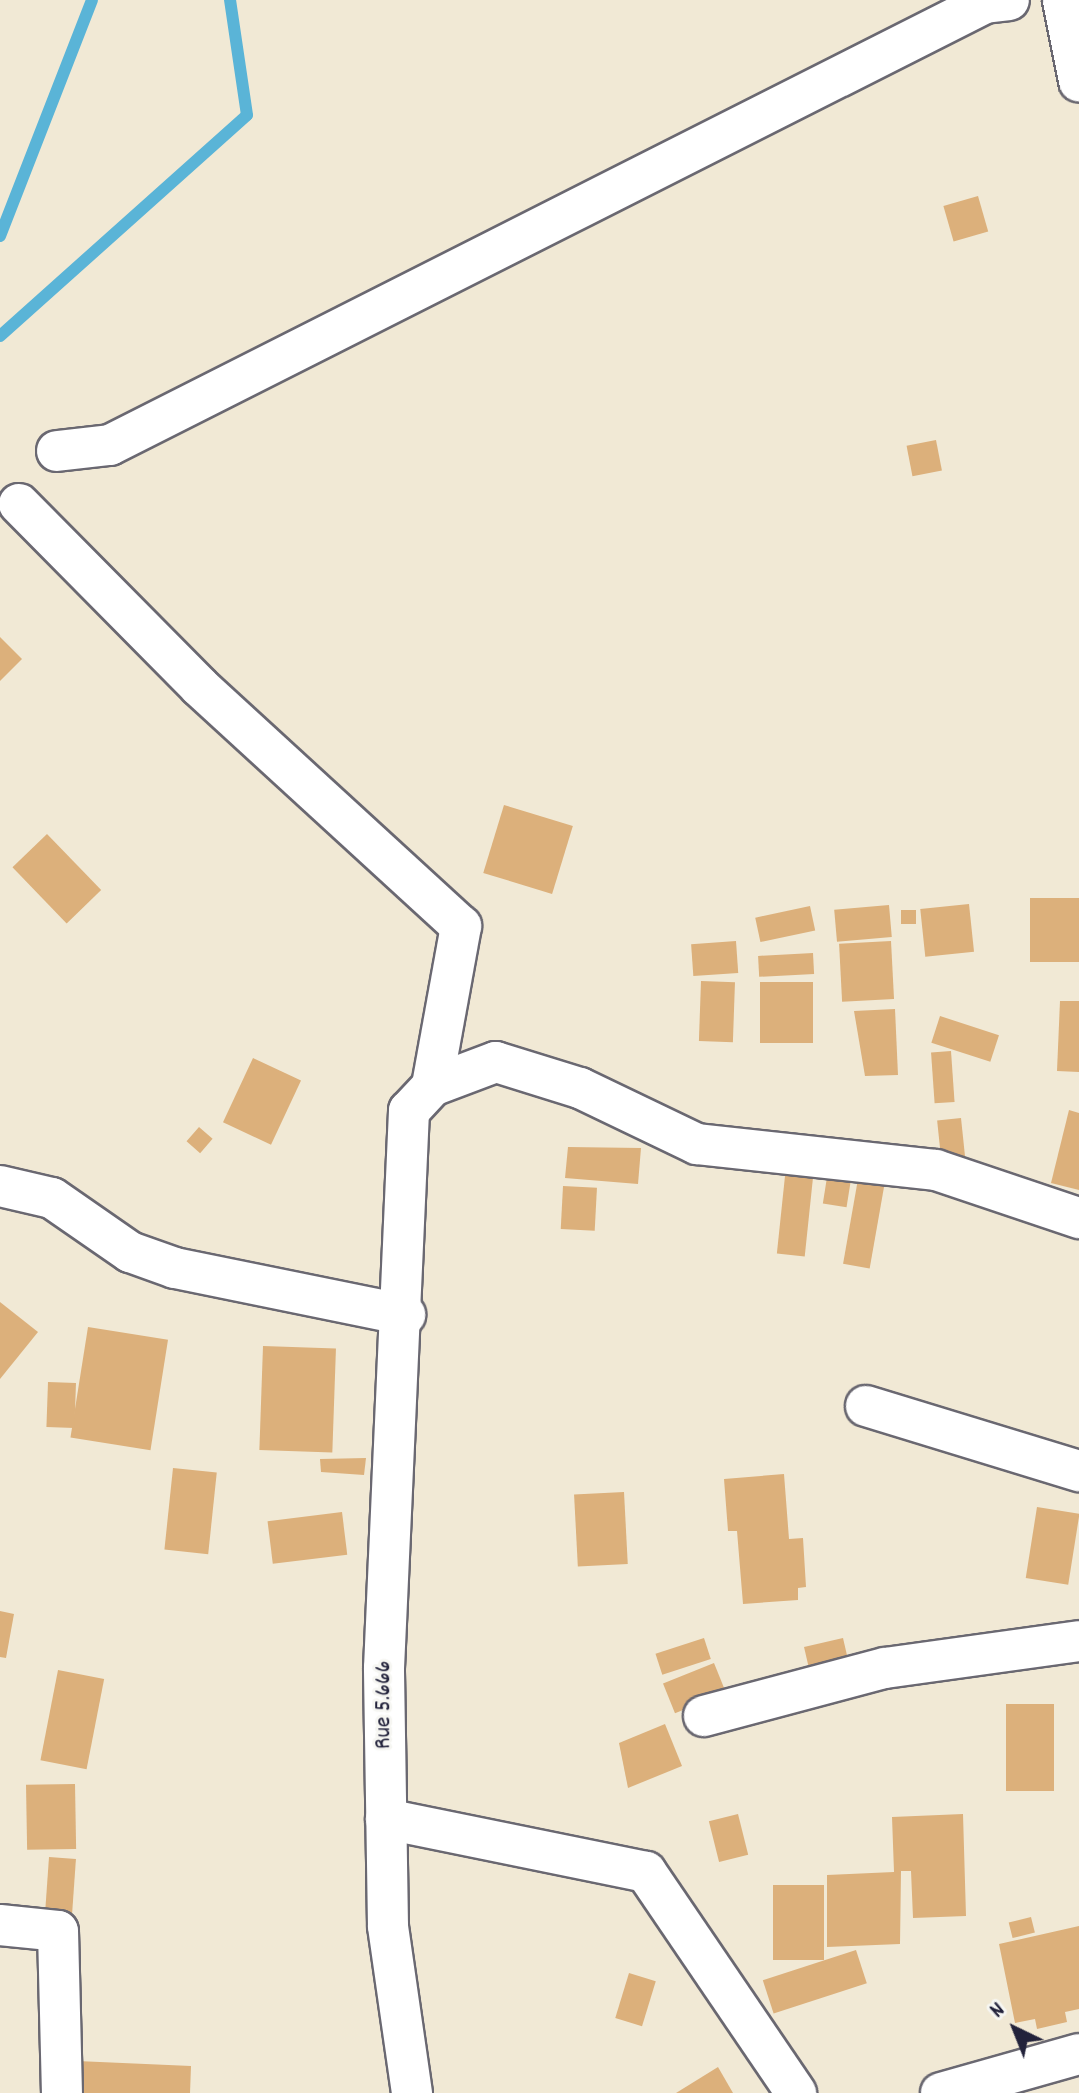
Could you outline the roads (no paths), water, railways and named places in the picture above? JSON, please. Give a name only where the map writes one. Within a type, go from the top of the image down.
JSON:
[{"type":"street","points":[[57,451],[110,445],[970,10],[1009,0]]},
{"type":"street","points":[[1063,0],[1079,81]]},
{"type":"street","points":[[19,504],[200,687],[461,926],[432,1086]]},
{"type":"street","points":[[432,1086],[496,1062],[580,1088],[697,1144],[936,1170],[1079,1218]]},
{"type":"street","name":"Rue 5.666","points":[[412,2093],[388,1926],[384,1668],[411,1161],[404,1131],[409,1111],[432,1086]]},
{"type":"street","points":[[0,1186],[52,1198],[130,1252],[175,1268],[405,1315]]},
{"type":"street","points":[[866,1406],[1079,1471]]},
{"type":"street","points":[[704,1716],[885,1668],[1079,1641]]},
{"type":"street","points":[[386,1819],[646,1872],[796,2093]]},
{"type":"street","points":[[0,1925],[58,1931],[62,2093]]},
{"type":"street","points":[[941,2093],[1079,2054]]},
{"type":"waterway","points":[[0,236],[92,0]]},
{"type":"waterway","points":[[0,336],[247,115],[230,0]]}]
